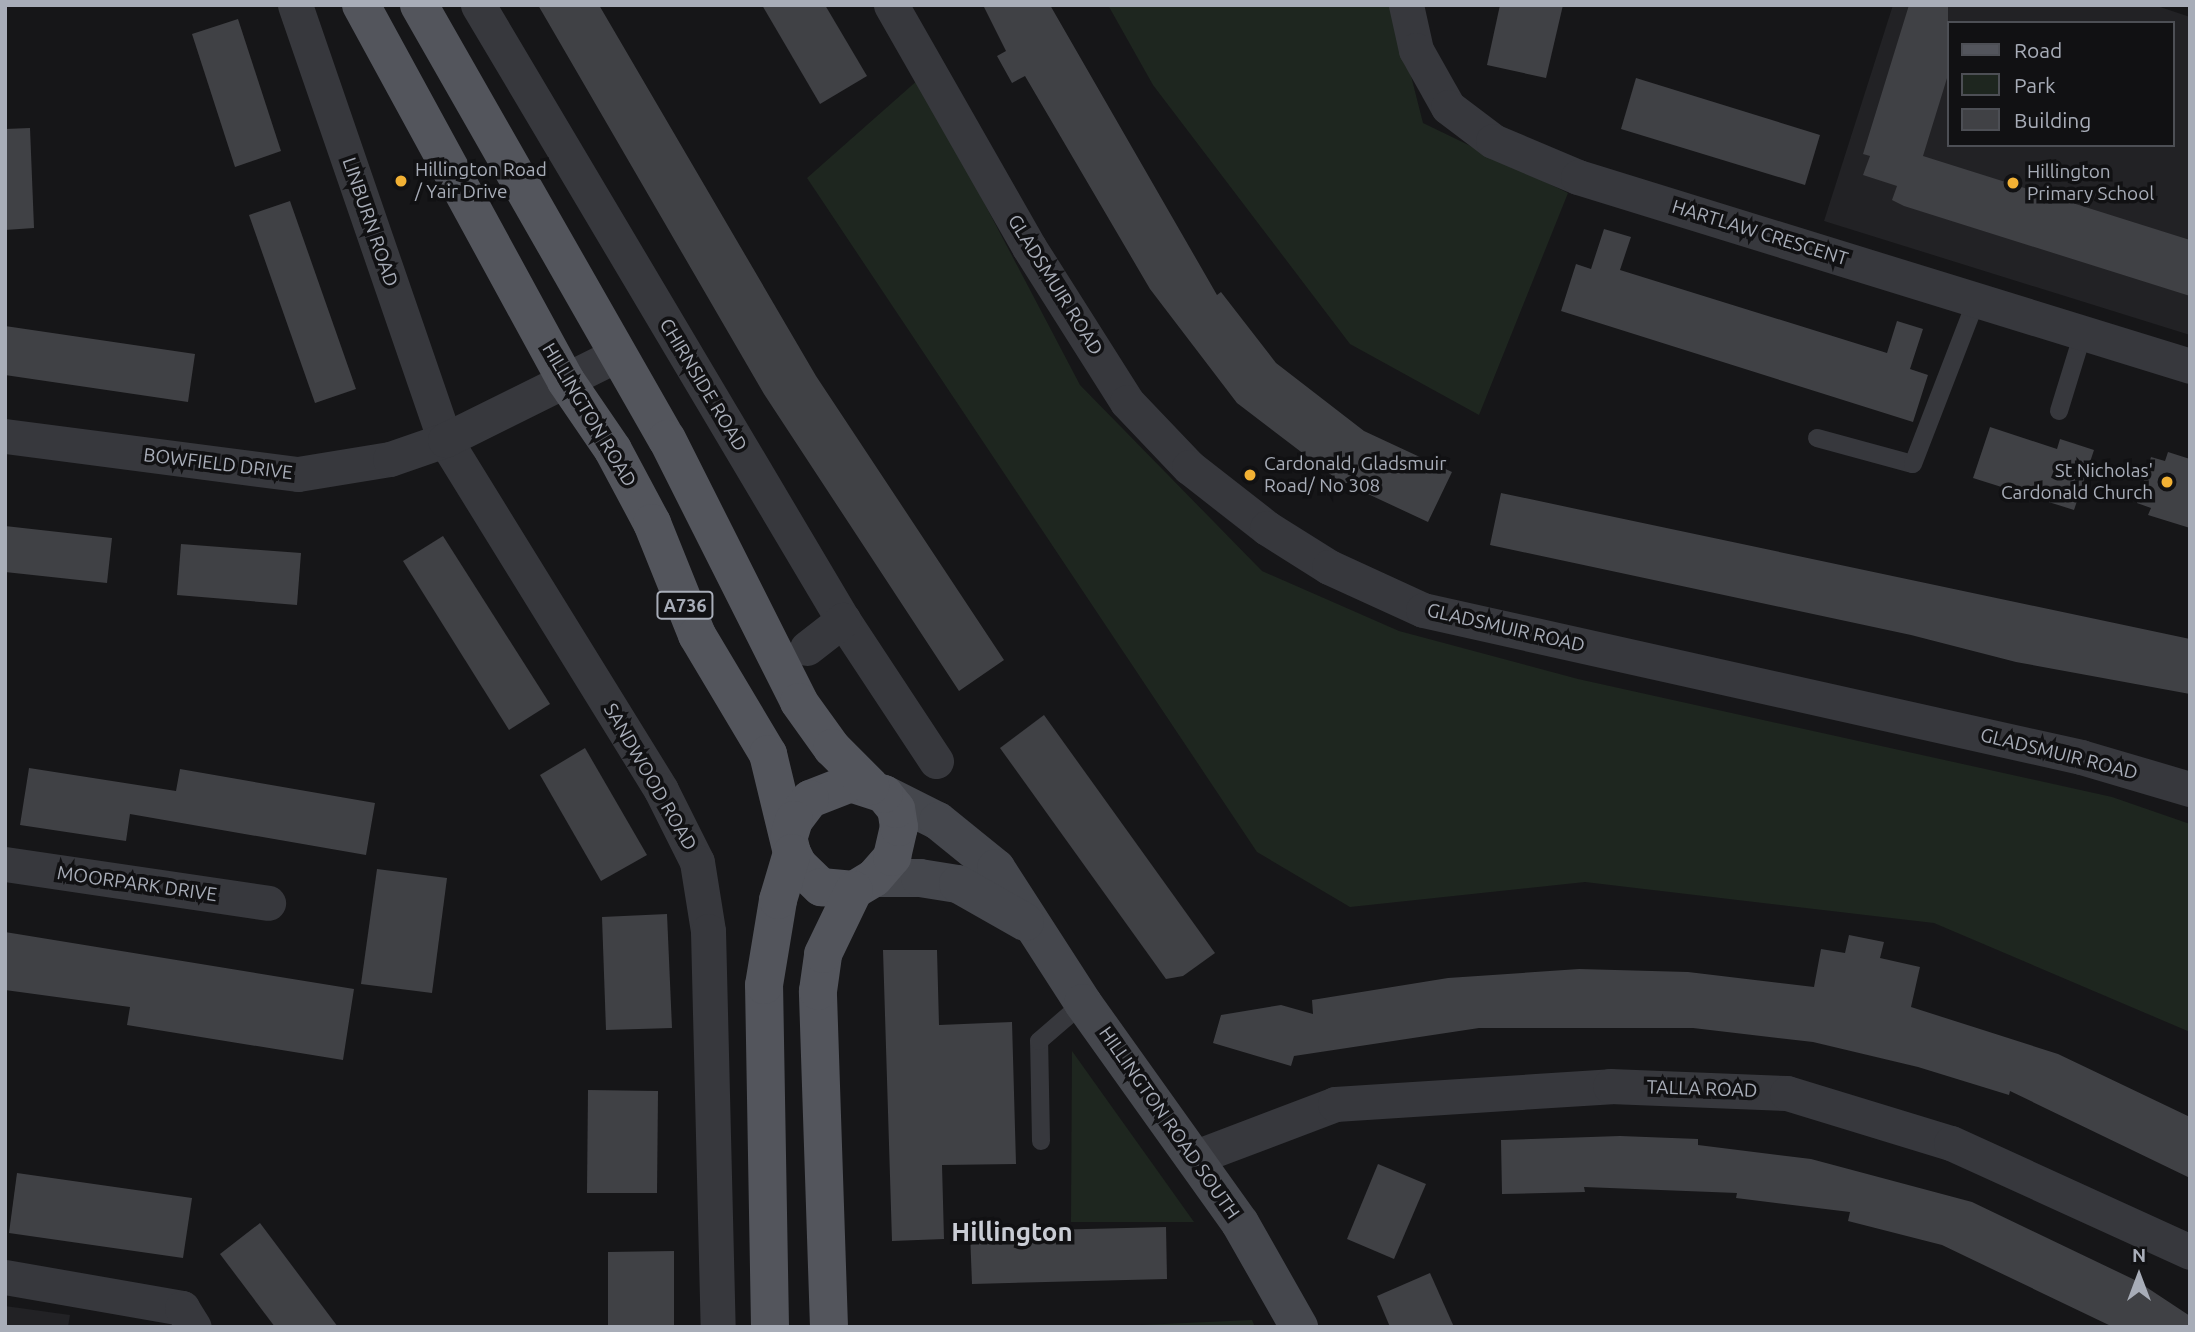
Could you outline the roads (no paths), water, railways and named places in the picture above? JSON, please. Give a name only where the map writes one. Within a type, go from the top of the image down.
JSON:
[{"type":"main road","name":"HILLINGTON ROAD","points":[[361,5],[566,381],[613,450],[652,523],[697,635],[768,754],[791,844]]},
{"type":"main road","name":"A736","points":[[419,5],[667,439],[799,702],[832,748],[877,790]]},
{"type":"main road","points":[[770,1327],[764,985],[778,900],[800,809],[819,792],[851,783],[877,790],[896,809],[899,827],[892,857],[864,884],[823,954],[818,991],[829,1327]]},
{"type":"main road","points":[[791,844],[804,874],[821,887],[864,884]]},
{"type":"street","name":"LINBURN ROAD","points":[[295,5],[445,440]]},
{"type":"street","name":"CHIRNSIDE ROAD","points":[[478,5],[843,620],[936,761]]},
{"type":"street","name":"GLADSMUIR ROAD","points":[[891,5],[1030,247],[1127,402],[1189,467],[1267,528],[1329,567],[1423,610],[2081,757],[2190,789]]},
{"type":"street","name":"HARTLAW CRESCENT","points":[[1406,5],[1416,51],[1448,107],[1493,141],[1578,177],[2190,366]]},
{"type":"street","name":"BOWFIELD DRIVE","points":[[5,436],[298,474],[390,459],[445,440],[617,355]]},
{"type":"street","name":"SANDWOOD ROAD","points":[[445,440],[661,790],[697,862],[708,931],[718,1327]]},
{"type":"street","points":[[807,648],[843,620]]},
{"type":"street","name":"HILLINGTON ROAD SOUTH","points":[[877,790],[938,821],[971,845],[996,868],[1030,926],[1240,1223],[1298,1327]]},
{"type":"street","name":"MOORPARK DRIVE","points":[[5,864],[268,903]]},
{"type":"street","name":"HILLINGTON ROAD SOUTH","points":[[864,884],[920,878],[958,884],[1030,926]]},
{"type":"street","name":"TALLA ROAD","points":[[1193,1158],[1335,1104],[1610,1086],[1787,1093],[1951,1143],[2190,1252]]},
{"type":"street","points":[[5,1277],[182,1308],[194,1327]]},
{"type":"lane","points":[[1817,438],[1913,464],[1976,301]]},
{"type":"lane","points":[[2059,411],[2083,333]]},
{"type":"lane","points":[[1041,1141],[1039,1041],[1083,1003]]},
{"type":"place","name":"Hillington Road / Yair Drive","points":[[401,181]]},
{"type":"place","name":"Hillington Primary School","points":[[2013,183]]},
{"type":"place","name":"Cardonald, Gladsmuir Road/ No 308","points":[[1250,475]]},
{"type":"place","name":"St Nicholas' Cardonald Church","points":[[2167,482]]},
{"type":"district","name":"Hillington","points":[[1012,1232]]}]
